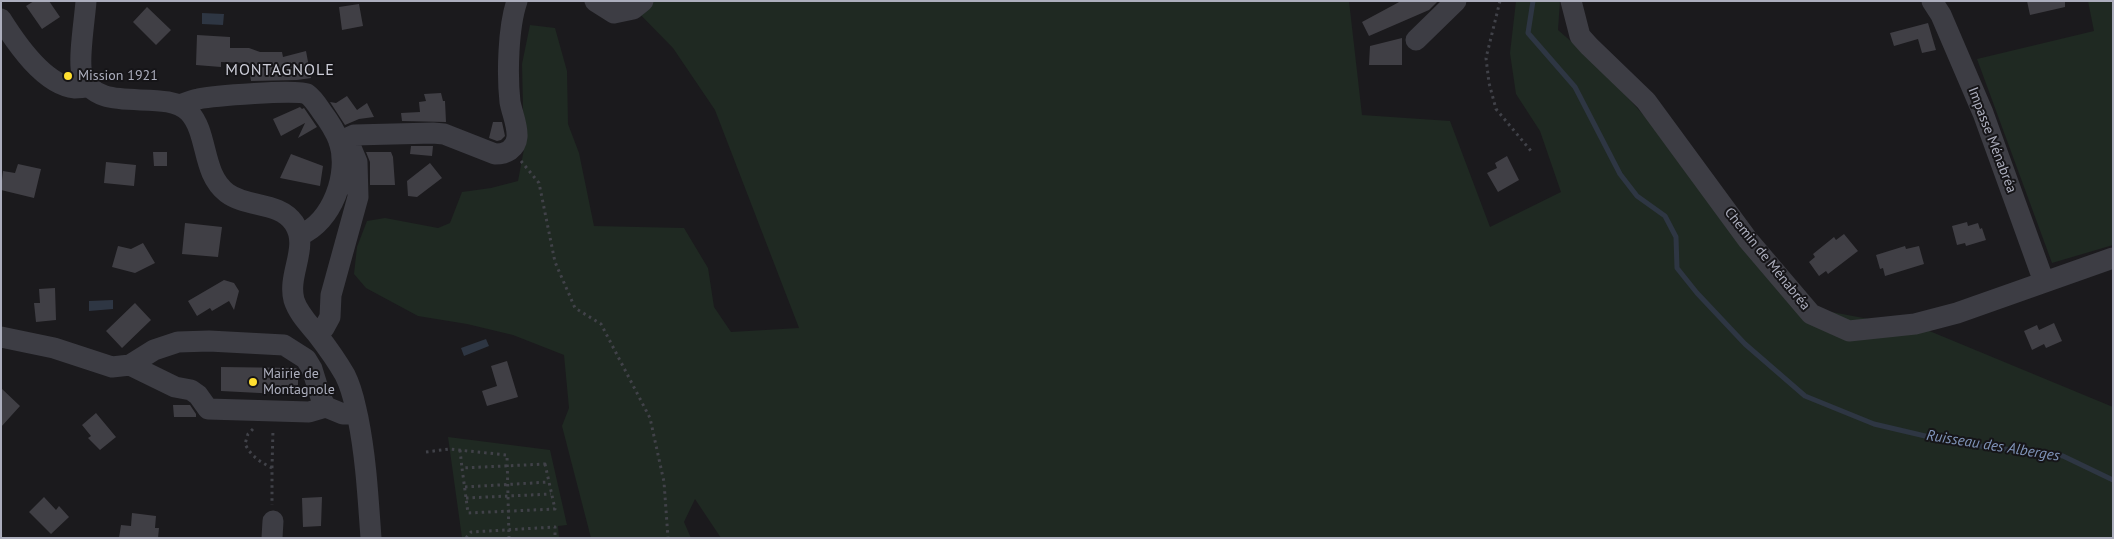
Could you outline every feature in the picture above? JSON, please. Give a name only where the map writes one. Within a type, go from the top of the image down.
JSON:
[{"type":"street","points":[[86,1],[82,72],[91,86],[102,94],[123,100],[144,100],[180,105],[197,99],[300,92],[307,94],[316,104],[343,140],[356,162],[358,198],[331,296],[330,317],[324,328],[317,334]]},
{"type":"street","points":[[343,140],[354,135],[433,133],[444,134],[495,154],[503,154],[512,149],[518,136],[510,104],[509,82],[511,30],[517,1]]},
{"type":"street","points":[[595,1],[614,13],[633,9],[643,1]]},
{"type":"street","points":[[1416,40],[1456,1]]},
{"type":"street","name":"Chemin de Ménabréa","points":[[1571,1],[1580,36],[1646,101],[1748,240],[1812,314],[1849,332],[1915,324],[1958,313],[2113,258]]},
{"type":"street","name":"Impasse Ménabréa","points":[[1932,1],[1941,14],[1983,113],[2044,282]]},
{"type":"street","points":[[1,19],[21,50],[41,70],[62,84],[72,88],[91,86]]},
{"type":"street","points":[[180,105],[190,113],[196,125],[212,175],[219,186],[238,199],[276,209],[286,214],[294,223],[300,235],[300,246],[292,289],[298,309],[340,367],[356,400],[364,448],[371,538]]},
{"type":"street","points":[[300,235],[310,231],[318,224],[338,190],[341,176],[343,140]]},
{"type":"street","points":[[1,337],[54,348],[112,367],[130,365],[154,350],[178,342],[210,341],[284,345],[306,359],[312,369],[320,398],[326,408]]},
{"type":"street","points":[[130,365],[175,387],[191,390],[198,395],[208,409],[309,412],[326,408],[343,414],[357,414]]},
{"type":"path","points":[[1500,1],[1486,58],[1489,83],[1496,109],[1531,151]]},
{"type":"path","points":[[512,149],[539,183],[554,262],[575,308],[601,324],[650,418],[664,482],[668,538]]},
{"type":"path","points":[[255,427],[248,434],[245,444],[257,460],[272,468]]},
{"type":"path","points":[[272,435],[272,529]]},
{"type":"path","points":[[426,452],[449,449],[507,455],[509,538]]},
{"type":"path","points":[[460,450],[462,468],[464,486],[468,513],[555,509],[545,464],[462,468]]},
{"type":"path","points":[[464,486],[549,482]]},
{"type":"path","points":[[466,498],[551,494]]},
{"type":"path","points":[[466,538],[471,532],[555,527],[555,538]]},
{"type":"shaded area","points":[[627,1],[1349,1],[1362,115],[1450,121],[1490,227],[1561,192],[1540,131],[1516,94],[1510,53],[1516,1],[1560,1],[1558,30],[1597,64],[1821,310],[1927,330],[2113,407],[2113,538],[721,538],[695,499],[684,522],[691,538],[591,538],[562,426],[569,408],[564,355],[513,335],[467,324],[418,316],[366,288],[354,274],[357,247],[367,221],[385,218],[438,228],[450,223],[462,192],[491,188],[518,181],[524,149],[522,64],[530,25],[555,28],[567,71],[568,124],[579,153],[594,226],[684,228],[708,268],[714,307],[731,332],[799,328],[715,110],[673,48]]},
{"type":"shaded area","points":[[2088,1],[2113,1],[2113,245],[2052,263],[1977,59],[2094,31]]},
{"type":"shaded area","points":[[448,437],[550,450],[567,525],[558,526],[559,538],[462,538]]},
{"type":"water","points":[[202,13],[224,14],[223,25],[202,24]]},
{"type":"water","points":[[113,300],[113,309],[89,311],[89,301]]},
{"type":"water","points":[[486,339],[489,346],[464,356],[461,348]]},
{"type":"building","points":[[34,1],[49,1],[60,17],[42,29],[26,6]]},
{"type":"building","points":[[1401,1],[1438,1],[1429,10],[1369,36],[1362,22]]},
{"type":"building","points":[[2027,1],[2065,1],[2065,7],[2030,15]]},
{"type":"building","points":[[359,4],[363,26],[342,30],[339,7]]},
{"type":"building","points":[[147,7],[171,30],[156,45],[133,22]]},
{"type":"building","points":[[1928,23],[1936,50],[1922,53],[1918,39],[1894,46],[1890,33]]},
{"type":"building","points":[[197,35],[230,37],[230,48],[249,48],[260,52],[282,52],[283,57],[306,51],[311,78],[251,81],[248,63],[221,62],[221,67],[196,65]]},
{"type":"building","points":[[1402,38],[1402,65],[1369,65],[1370,46]]},
{"type":"building","points":[[441,93],[443,101],[445,101],[446,122],[402,121],[401,113],[420,112],[419,102],[426,101],[424,94]]},
{"type":"building","points":[[347,96],[357,110],[367,103],[374,117],[359,119],[345,125],[330,102],[336,103]]},
{"type":"building","points":[[300,107],[304,108],[317,127],[298,138],[305,123],[281,136],[273,119]]},
{"type":"building","points":[[493,122],[502,122],[505,136],[501,140],[497,141],[489,138]]},
{"type":"building","points":[[411,146],[433,146],[432,156],[410,154]]},
{"type":"building","points":[[153,152],[167,152],[167,166],[154,166]]},
{"type":"building","points":[[366,152],[391,152],[395,185],[370,185],[370,162]]},
{"type":"building","points":[[291,154],[323,166],[320,186],[280,178]]},
{"type":"building","points":[[1507,156],[1519,180],[1498,192],[1487,173],[1497,168],[1495,163]]},
{"type":"building","points":[[106,162],[136,165],[134,186],[104,183]]},
{"type":"building","points":[[430,163],[442,178],[417,197],[408,196],[407,181]]},
{"type":"building","points":[[18,164],[41,169],[34,198],[1,190],[3,171],[15,173]]},
{"type":"building","points":[[1967,222],[1968,226],[1978,223],[1986,240],[1966,246],[1965,243],[1957,245],[1952,226]]},
{"type":"building","points":[[185,223],[222,227],[218,257],[182,254]]},
{"type":"building","points":[[1844,234],[1858,251],[1828,274],[1826,271],[1819,276],[1809,262],[1815,257],[1813,254],[1834,237],[1836,240]]},
{"type":"building","points":[[143,243],[155,263],[135,273],[112,267],[118,246],[131,249]]},
{"type":"building","points":[[1905,246],[1906,249],[1919,246],[1924,264],[1885,276],[1883,268],[1880,269],[1876,255]]},
{"type":"building","points":[[224,280],[234,283],[239,291],[234,310],[229,301],[212,311],[210,308],[197,316],[188,301]]},
{"type":"building","points":[[55,288],[56,320],[36,322],[34,303],[40,303],[39,289]]},
{"type":"building","points":[[135,303],[151,320],[122,348],[106,331]]},
{"type":"building","points":[[2054,323],[2062,341],[2046,348],[2044,344],[2032,350],[2024,331],[2037,325],[2039,330]]},
{"type":"building","points":[[507,361],[518,397],[487,406],[482,391],[497,386],[491,366]]},
{"type":"building","name":"Mairie de Montagnole","points":[[221,367],[296,368],[298,370],[298,395],[221,391]]},
{"type":"building","points":[[1,388],[20,406],[1,427]]},
{"type":"building","points":[[173,405],[190,405],[196,417],[174,417]]},
{"type":"building","points":[[96,413],[116,437],[100,450],[88,438],[91,436],[82,425]]},
{"type":"building","points":[[44,497],[56,510],[59,506],[69,517],[51,534],[29,512]]},
{"type":"building","points":[[322,497],[321,526],[303,527],[302,498]]},
{"type":"building","points":[[132,513],[156,516],[155,528],[159,528],[158,538],[119,538],[121,525],[131,526]]},
{"type":"waterway","name":"Ruisseau des Alberges","points":[[1533,1],[1528,33],[1575,87],[1620,174],[1637,196],[1665,216],[1676,237],[1677,268],[1697,293],[1745,344],[1805,396],[1874,424],[1955,443],[2063,456],[2113,480]]},
{"type":"place","name":"Mission 1921","points":[[68,76]]},
{"type":"place","name":"Mairie de Montagnole","points":[[253,382]]},
{"type":"district","name":"MONTAGNOLE","points":[[280,70]]}]
